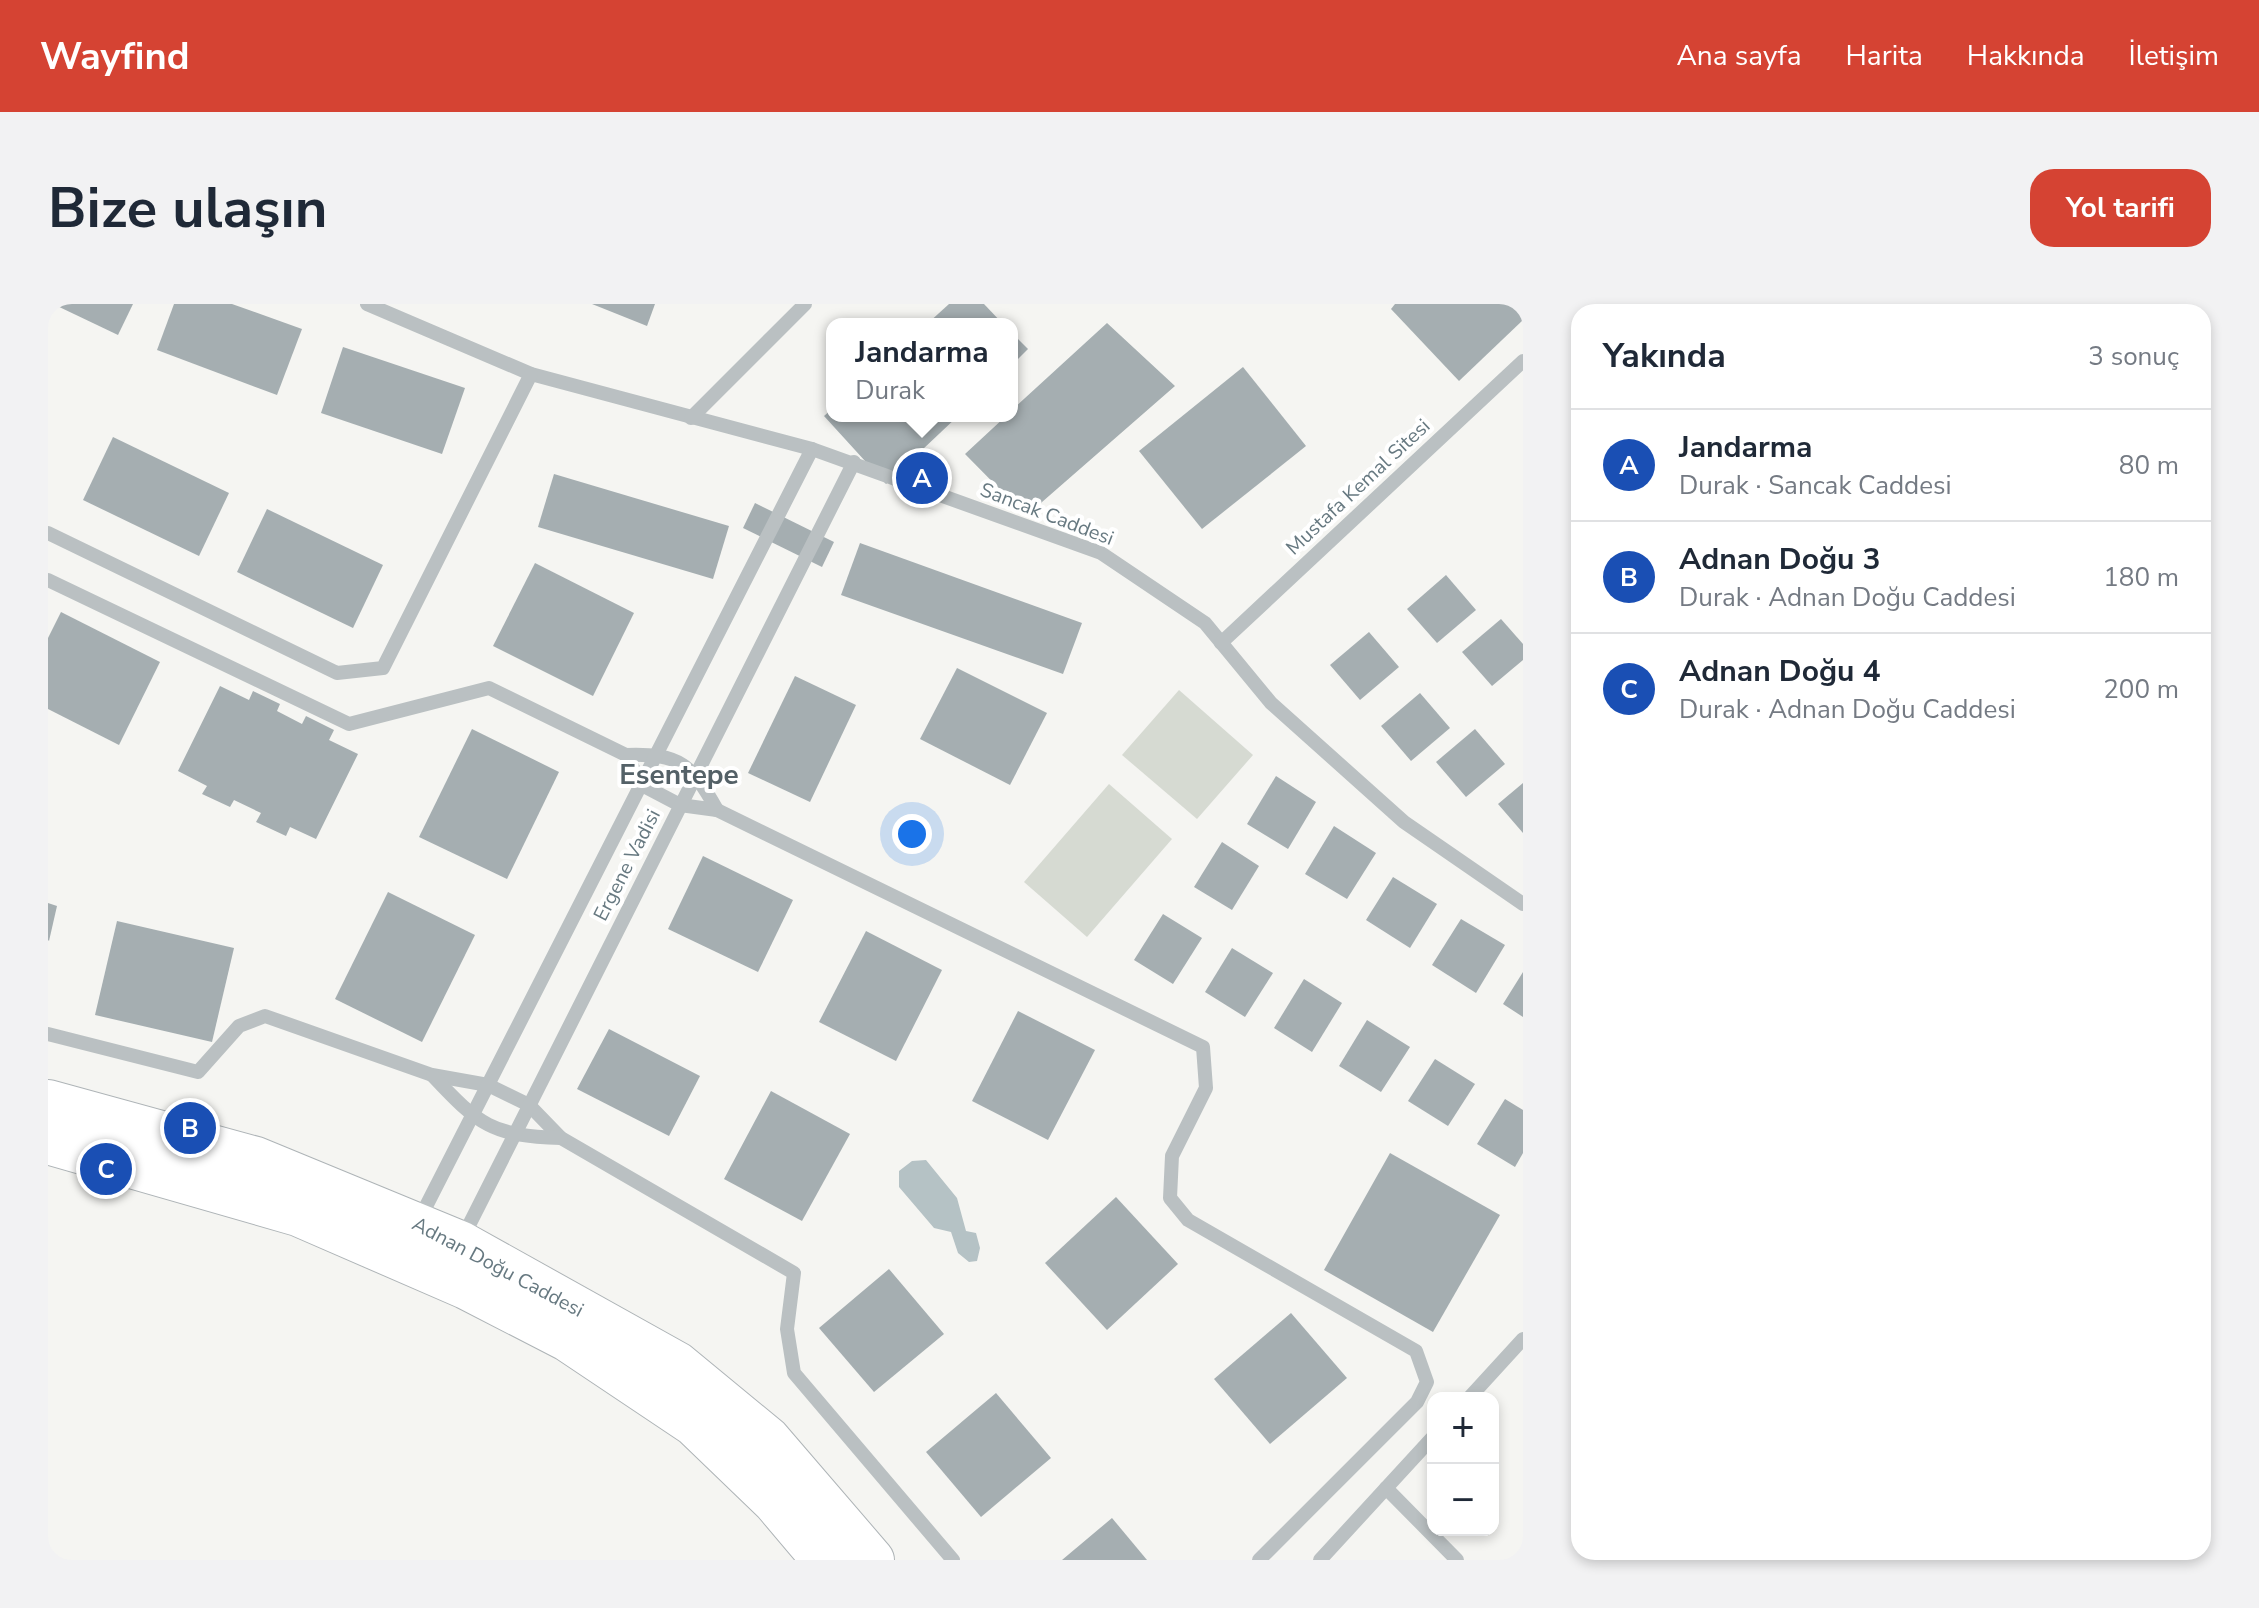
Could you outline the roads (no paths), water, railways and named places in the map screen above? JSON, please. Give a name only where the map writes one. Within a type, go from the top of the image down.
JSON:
[{"type":"main road","name":"Adnan Doğu Caddesi","points":[[48,1102],[256,1159],[418,1223],[460,1243],[677,1364],[768,1439],[872,1560]]},
{"type":"main road","name":"Adnan Doğu Caddesi","points":[[48,1142],[298,1214],[466,1287],[567,1339],[694,1424],[775,1502],[816,1557]]},
{"type":"street","name":"Sancak Caddesi","points":[[367,304],[531,374],[854,462],[1101,553],[1205,623],[1271,703],[1404,822],[1523,904]]},
{"type":"street","points":[[691,418],[805,304]]},
{"type":"street","name":"Mustafa Kemal Sitesi","points":[[1221,643],[1523,361]]},
{"type":"street","points":[[48,533],[337,673],[383,668],[531,374]]},
{"type":"street","name":"Ergene Vadisi","points":[[418,1223],[812,449]]},
{"type":"street","name":"Ergene Vadisi","points":[[460,1243],[854,462]]},
{"type":"street","points":[[48,580],[349,724],[489,688],[626,755],[658,754],[696,772],[717,810]]},
{"type":"street","points":[[626,755],[642,785],[680,805],[717,810],[1203,1047],[1206,1088],[1172,1156],[1170,1198],[1188,1220],[1416,1351],[1427,1382],[1417,1402],[1259,1560]]},
{"type":"street","points":[[48,1034],[198,1072],[239,1026],[265,1016],[432,1075],[488,1085],[529,1105],[561,1138],[794,1273],[787,1329],[794,1373],[953,1560]]},
{"type":"street","points":[[432,1075],[472,1117],[514,1137],[561,1138]]},
{"type":"street","points":[[1474,1392],[1523,1339]]},
{"type":"street","points":[[1320,1560],[1427,1444]]},
{"type":"street","points":[[1386,1488],[1457,1560]]},
{"type":"place","name":"Jandarma","points":[[922,478]]},
{"type":"place","name":"Adnan Doğu 3","points":[[190,1128]]},
{"type":"place","name":"Adnan Doğu 4","points":[[106,1169]]},
{"type":"district","name":"Esentepe","points":[[679,775]]}]
